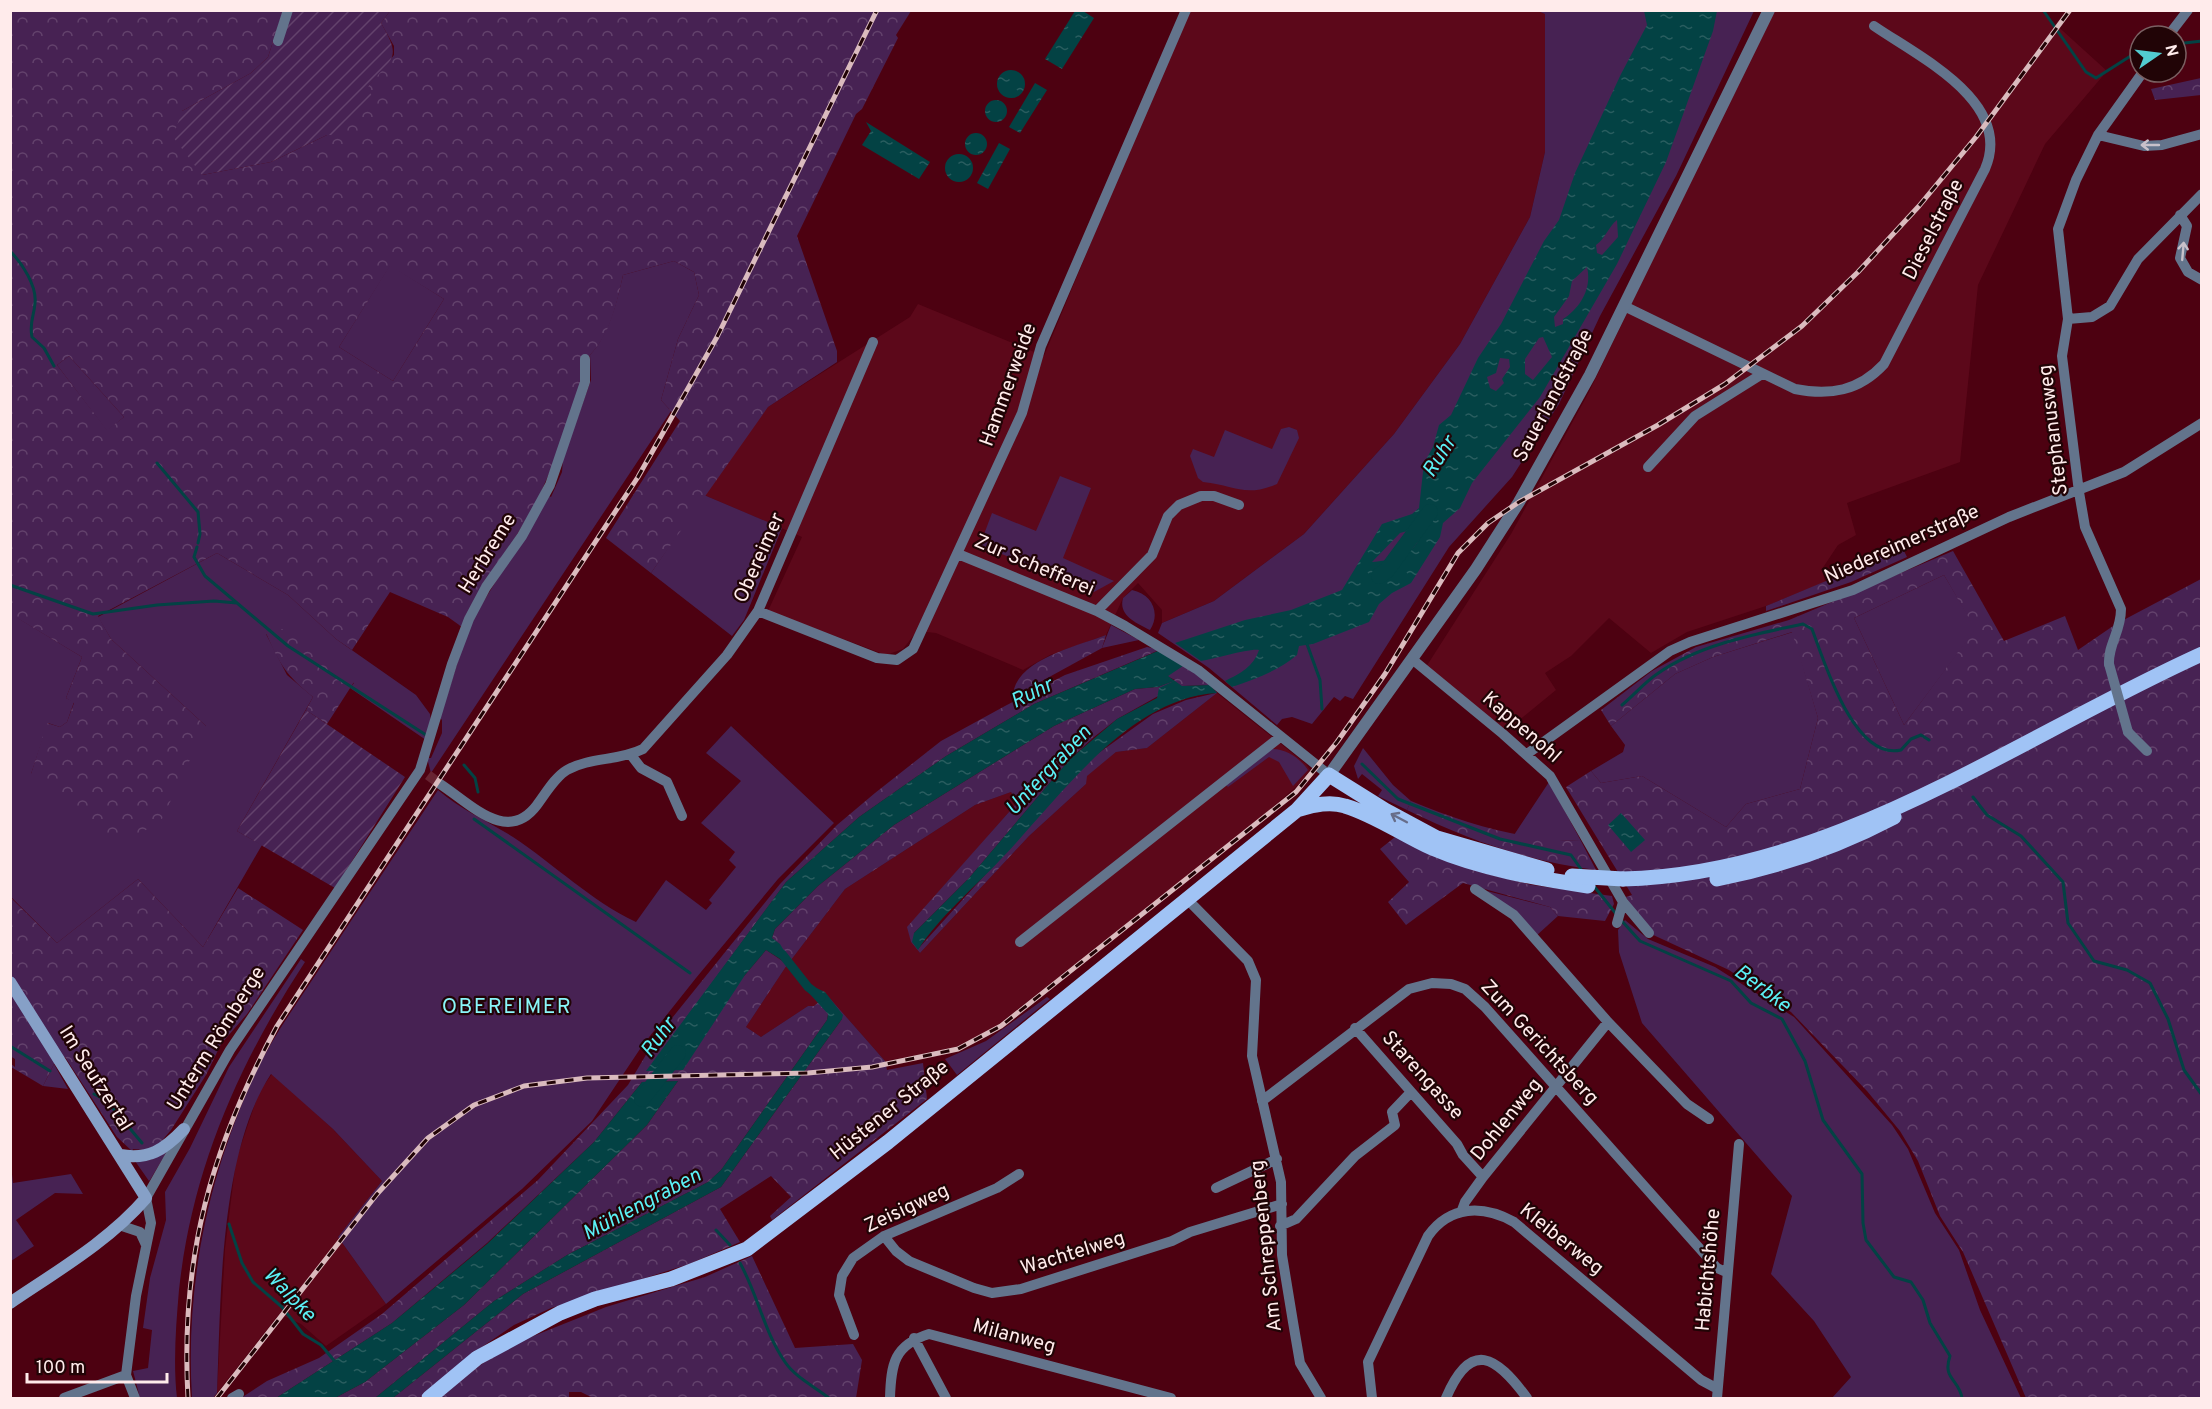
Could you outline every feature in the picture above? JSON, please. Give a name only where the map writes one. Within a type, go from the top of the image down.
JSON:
[{"type":"main road","points":[[1297,810],[1321,804],[1344,805],[1433,848],[1484,866],[1522,876],[1588,886],[1670,878],[1756,860],[1837,833],[1980,768],[2202,654]]},
{"type":"main road","points":[[1329,775],[1385,810],[1437,838],[1525,866],[1572,876],[1628,883]]},
{"type":"main road","points":[[1329,775],[1334,791],[1344,805]]},
{"type":"main road","name":"Hüstener Straße","points":[[429,1398],[477,1358],[560,1314],[595,1299],[671,1279],[747,1249],[888,1142],[1297,810],[1329,775]]},
{"type":"main road","name":"Im Seufzertal","points":[[10,982],[147,1198]]},
{"type":"main road","points":[[120,1155],[135,1157],[151,1155],[166,1148],[184,1129]]},
{"type":"main road","name":"Unterm Römberge","points":[[10,1304],[119,1225],[147,1198]]},
{"type":"street","points":[[278,41],[288,10]]},
{"type":"street","name":"Hammerweide","points":[[758,611],[877,658],[897,660],[913,649],[1022,413],[1041,346],[1186,10]]},
{"type":"street","name":"Sauerlandstraße","points":[[1329,775],[1504,526],[1590,375],[1769,10]]},
{"type":"street","points":[[2178,24],[2188,10]]},
{"type":"street","name":"Dieselstraße","points":[[1624,306],[1787,387],[1823,393],[1853,387],[1877,371],[1893,350],[1988,163],[1992,135],[1978,106],[1948,77],[1874,26]]},
{"type":"street","name":"Stephanusweg","points":[[2134,84],[2098,135],[2076,180],[2058,229],[2068,319],[2062,356],[2079,492],[2085,527],[2121,609],[2121,623],[2108,652],[2109,664],[2128,732],[2147,751]]},
{"type":"street","points":[[2098,135],[2144,146],[2162,145],[2202,134]]},
{"type":"street","points":[[2068,319],[2092,317],[2109,306],[2138,259],[2202,194]]},
{"type":"street","points":[[2180,215],[2187,226],[2180,258],[2188,272],[2202,280]]},
{"type":"street","name":"Obereimer","points":[[440,784],[498,821],[510,824],[529,815],[566,771],[631,755],[643,749],[727,655],[758,611],[873,342]]},
{"type":"street","name":"Herbreme","points":[[424,772],[466,626],[486,587],[522,536],[550,485],[585,382],[585,359]]},
{"type":"street","points":[[1648,467],[1695,416],[1762,374]]},
{"type":"street","name":"Niedereimerstraße","points":[[1527,754],[1670,651],[1690,642],[1853,590],[2009,517],[2079,492],[2124,472],[2202,423]]},
{"type":"street","name":"Zur Schefferei","points":[[1096,611],[1152,555],[1168,516],[1179,505],[1201,496],[1214,496],[1239,505]]},
{"type":"street","name":"Zur Schefferei","points":[[958,554],[1096,611],[1125,626],[1198,670],[1280,737]]},
{"type":"street","name":"Kappenohl","points":[[1412,659],[1527,754],[1550,776],[1622,906],[1649,933]]},
{"type":"street","points":[[1020,942],[1280,737],[1329,775]]},
{"type":"street","points":[[631,755],[641,768],[667,782],[682,816]]},
{"type":"street","name":"Unterm Römberge","points":[[147,1198],[235,1042],[424,772]]},
{"type":"street","points":[[1475,889],[1520,922],[1608,1022],[1687,1104],[1708,1119]]},
{"type":"street","name":"Am Schreppenberg","points":[[1186,898],[1248,962],[1255,974],[1252,1048],[1281,1182],[1282,1255],[1300,1363],[1321,1398]]},
{"type":"street","points":[[1617,923],[1622,906]]},
{"type":"street","name":"Zum Gerichtsberg","points":[[1262,1101],[1409,989],[1432,983],[1451,984],[1465,989],[1485,1007],[1717,1269],[1726,1272]]},
{"type":"street","name":"Dohlenweg","points":[[1462,1210],[1483,1177],[1608,1022]]},
{"type":"street","name":"Starengasse","points":[[1355,1028],[1483,1177]]},
{"type":"street","points":[[1280,1226],[1296,1218],[1355,1156],[1395,1125],[1392,1112],[1411,1092]]},
{"type":"street","name":"Habichtshöhe","points":[[1716,1393],[1739,1144]]},
{"type":"street","points":[[1216,1188],[1276,1159]]},
{"type":"street","name":"Zeisigweg","points":[[854,1335],[839,1295],[842,1276],[853,1258],[884,1236],[997,1188],[1019,1174]]},
{"type":"street","points":[[135,1398],[126,1375],[136,1296],[151,1223],[147,1198]]},
{"type":"street","name":"Wachtelweg","points":[[884,1236],[896,1251],[909,1261],[974,1288],[992,1293],[1034,1285],[1172,1241],[1190,1232],[1282,1204]]},
{"type":"street","points":[[1372,1398],[1368,1362],[1386,1322],[1432,1231],[1446,1218],[1462,1210]]},
{"type":"street","name":"Kleiberweg","points":[[1462,1210],[1496,1213],[1514,1222],[1716,1393]]},
{"type":"street","points":[[119,1225],[140,1232],[147,1246]]},
{"type":"street","name":"Milanweg","points":[[914,1338],[929,1334],[1171,1398]]},
{"type":"street","points":[[890,1398],[891,1371],[901,1349],[914,1338],[946,1398]]},
{"type":"street","points":[[1446,1398],[1462,1369],[1470,1362],[1481,1360],[1501,1368],[1527,1398]]},
{"type":"street","points":[[64,1398],[126,1375]]},
{"type":"shaded area","points":[[1538,10],[1545,14],[1545,152],[1530,217],[1460,344],[1394,434],[1304,534],[1214,601],[1162,623],[1162,610],[1138,583],[1123,598],[1106,635],[1050,655],[1023,670],[936,633],[917,631],[903,649],[886,655],[768,611],[802,537],[704,495],[735,449],[768,407],[910,317],[918,304],[1044,356],[1187,11]]},
{"type":"shaded area","points":[[1762,11],[2041,11],[2107,71],[2045,144],[1978,285],[1960,462],[1847,503],[1856,535],[1838,545],[1822,569],[1825,582],[1766,606],[1687,632],[1651,653],[1609,618],[1571,656],[1545,673],[1556,690],[1506,731],[1426,667],[1511,534],[1589,392],[1703,155]]},
{"type":"shaded area","points":[[1217,693],[1306,764],[1310,770],[1298,785],[1254,823],[995,1027],[955,1047],[885,1061],[827,995],[814,1006],[808,1006],[761,1037],[746,1027],[785,968],[845,889],[975,805],[1011,792],[1017,803],[908,927],[911,942],[920,953],[1029,836],[1086,784],[1086,776],[1116,752],[1147,748]]},
{"type":"shaded area","points":[[272,1074],[333,1129],[382,1181],[338,1237],[386,1304],[326,1346],[301,1324],[279,1314],[217,1393],[225,1249],[236,1160],[259,1092]]},
{"type":"green space","points":[[11,11],[283,11],[268,57],[251,73],[182,111],[202,175],[271,162],[327,135],[394,55],[394,46],[381,23],[390,11],[911,11],[896,35],[898,38],[862,109],[856,114],[797,236],[837,351],[837,362],[768,407],[651,573],[606,538],[680,421],[661,400],[678,339],[699,295],[694,272],[674,261],[623,275],[612,318],[603,338],[590,355],[559,450],[538,499],[462,627],[448,617],[390,592],[352,650],[336,639],[288,595],[217,553],[98,616],[111,639],[206,726],[162,819],[134,838],[112,837],[31,774],[47,723],[60,727],[67,722],[74,703],[66,698],[82,657],[17,618],[11,629]],"holes":[[[390,266],[444,299],[393,381],[339,347]],[[69,356],[124,417],[107,430],[57,365]]]},
{"type":"green space","points":[[283,11],[390,11],[381,23],[392,44],[392,58],[367,88],[372,96],[340,135],[327,135],[271,162],[202,175],[173,137],[182,111],[251,73],[268,57]]},
{"type":"green space","points":[[1538,11],[1754,11],[1676,176],[1600,316],[1559,404],[1512,477],[1449,547],[1353,699],[1345,696],[1340,701],[1334,697],[1312,724],[1292,717],[1282,719],[1277,725],[1209,668],[1158,633],[1162,623],[1214,601],[1304,534],[1394,434],[1460,344],[1530,217],[1545,152],[1545,14]]},
{"type":"green space","points":[[2201,78],[2201,95],[2155,100],[2151,89],[2174,84],[2188,84],[2188,81]]},
{"type":"green space","points":[[674,261],[694,272],[699,295],[678,339],[661,400],[671,411],[431,773],[427,758],[431,758],[442,733],[440,718],[464,642],[477,612],[549,496],[551,497],[562,472],[563,459],[591,380],[590,355],[607,328],[623,275]]},
{"type":"green space","points":[[390,265],[444,299],[393,381],[339,347]]},
{"type":"green space","points":[[69,356],[124,417],[107,431],[57,365]]},
{"type":"green space","points":[[1289,427],[1297,430],[1299,438],[1277,484],[1248,490],[1203,482],[1198,478],[1190,456],[1193,449],[1214,457],[1225,430],[1272,449],[1281,429]]},
{"type":"green space","points":[[1060,476],[1091,488],[1063,558],[1114,581],[1094,592],[980,545],[992,513],[1036,531]]},
{"type":"green space","points":[[704,495],[782,528],[744,620],[732,636],[651,573]]},
{"type":"green space","points":[[1901,545],[1907,557],[1851,582],[1766,611],[1766,606],[1850,571]]},
{"type":"green space","points":[[1953,551],[2004,641],[2065,616],[2078,650],[2116,624],[2201,579],[2201,1398],[2026,1398],[1963,1252],[1940,1216],[1918,1161],[1900,1131],[1867,1091],[1791,1012],[1729,970],[1649,933],[1626,897],[1632,895],[1566,787],[1591,771],[1601,783],[1642,776],[1726,827],[1746,804],[1800,789],[1818,718],[1792,632],[1713,657],[1675,674],[1611,726],[1601,710],[1652,671],[1696,647],[1789,620]],"holes":[[[1944,575],[1975,629],[1904,725],[1854,618]]]},
{"type":"green space","points":[[217,553],[288,595],[336,639],[416,695],[430,714],[431,722],[426,740],[350,688],[354,683],[266,634],[287,675],[313,697],[237,831],[262,845],[203,947],[138,879],[57,943],[11,897],[10,629],[16,617],[82,657],[66,698],[74,702],[67,722],[60,727],[48,723],[31,774],[206,726],[111,639],[98,617]]},
{"type":"green space","points":[[1944,575],[1976,629],[1904,725],[1854,618]]},
{"type":"green space","points":[[1132,590],[1145,596],[1153,605],[1155,617],[1150,630],[1130,618],[1123,610],[1123,598]]},
{"type":"green space","points":[[1111,625],[1139,640],[1102,648]]},
{"type":"green space","points":[[283,629],[354,682],[327,724],[306,710],[313,697],[285,669],[266,633]]},
{"type":"green space","points":[[1793,632],[1818,718],[1800,789],[1746,804],[1726,827],[1642,776],[1601,783],[1591,771],[1623,752],[1625,745],[1611,726],[1675,674],[1713,657]]},
{"type":"green space","points":[[1106,635],[1102,648],[1013,697],[1016,684],[1035,664],[1049,656]]},
{"type":"green space","points":[[1147,647],[1158,650],[1034,704],[946,756],[859,817],[786,882],[647,1071],[745,975],[766,950],[787,964],[772,938],[775,929],[818,886],[894,825],[1054,726],[1135,689],[1158,687],[1175,680],[1167,676],[1182,666],[1160,651],[1176,658],[1195,671],[1210,685],[1217,693],[1147,748],[1116,752],[1087,776],[1086,784],[1029,836],[920,953],[911,942],[907,927],[1017,803],[1011,792],[975,805],[845,889],[785,968],[746,1027],[761,1037],[808,1006],[814,1006],[827,995],[885,1061],[887,1070],[923,1063],[927,1099],[772,1220],[770,1216],[791,1197],[771,1176],[720,1209],[740,1242],[689,1264],[551,1308],[514,1325],[473,1353],[419,1398],[393,1398],[523,1294],[721,1187],[842,1019],[828,1014],[827,1020],[721,1170],[708,1182],[567,1255],[494,1301],[375,1398],[335,1398],[365,1382],[464,1305],[647,1125],[678,1081],[642,1082],[594,1142],[487,1243],[392,1323],[276,1398],[241,1398],[267,1381],[319,1358],[382,1314],[538,1180],[628,1085],[656,1038],[780,884],[837,825],[941,741],[1065,675]],"holes":[[[1210,685],[1216,693],[1186,700],[1153,714],[1089,760],[918,949],[914,933],[969,878],[1070,759],[1094,737],[1117,719],[1160,695],[1182,686]]]},
{"type":"green space","points":[[306,710],[405,777],[335,888],[237,831]]},
{"type":"green space","points":[[731,726],[834,823],[778,879],[696,978],[642,1046],[592,1121],[522,1189],[386,1304],[338,1237],[382,1181],[333,1129],[271,1074],[254,1107],[241,1144],[232,1185],[222,1272],[217,1393],[213,1398],[192,1398],[192,1314],[203,1231],[225,1150],[239,1111],[256,1072],[278,1032],[438,790],[513,837],[603,903],[636,922],[666,880],[706,910],[712,903],[709,900],[736,867],[729,860],[735,852],[701,823],[741,781],[706,753]]},
{"type":"green space","points":[[1363,748],[1393,785],[1411,801],[1407,810],[1378,796],[1382,790],[1362,774],[1358,779],[1354,766]]},
{"type":"green space","points":[[1271,749],[1282,750],[1292,755],[1308,770],[1293,786],[1279,762],[1269,757],[1228,787],[1226,785]]},
{"type":"green space","points":[[1549,782],[1581,841],[1543,840],[1514,835]]},
{"type":"green space","points":[[1411,801],[1473,824],[1515,834],[1581,841],[1596,870],[1522,855],[1476,840],[1407,810]]},
{"type":"green space","points":[[1395,837],[1483,873],[1532,885],[1612,896],[1614,904],[1605,921],[1558,916],[1550,907],[1463,883],[1406,925],[1388,902],[1409,882],[1380,849]]},
{"type":"green space","points":[[138,879],[203,947],[238,888],[303,930],[247,1014],[221,1044],[206,1075],[171,1130],[159,1144],[145,1150],[133,1149],[132,1151],[117,1137],[65,1057],[55,1062],[43,1086],[11,1067],[11,1064],[15,1067],[15,1059],[10,1056],[10,897],[57,943]]},
{"type":"green space","points":[[1487,891],[1550,907],[1558,916],[1536,936],[1519,915]]},
{"type":"green space","points":[[1625,920],[1648,939],[1715,967],[1794,1017],[1892,1125],[1908,1149],[1935,1213],[1959,1250],[1980,1310],[2021,1398],[1832,1398],[1851,1377],[1814,1321],[1771,1274],[1792,1196],[1642,1023],[1619,952],[1618,930]]},
{"type":"green space","points":[[301,959],[305,962],[259,1039],[222,1118],[195,1202],[185,1245],[179,1290],[175,1358],[177,1398],[140,1398],[133,1371],[148,1368],[152,1330],[143,1328],[150,1278],[166,1220],[165,1192],[190,1148],[229,1067]]},
{"type":"green space","points":[[1047,997],[1050,999],[957,1075],[945,1059],[986,1041]]},
{"type":"green space","points":[[54,1064],[68,1089],[43,1086]]},
{"type":"green space","points":[[166,1153],[149,1181],[135,1161],[150,1160]]},
{"type":"green space","points":[[11,1166],[13,1183],[71,1174],[83,1194],[55,1193],[16,1220],[34,1246],[11,1261]]},
{"type":"green space","points":[[752,1256],[795,1348],[853,1344],[862,1360],[856,1398],[593,1398],[581,1392],[569,1392],[569,1398],[440,1398],[479,1366],[511,1345],[606,1307],[705,1277]]},
{"type":"water","points":[[1075,11],[1083,11],[1094,18],[1062,69],[1045,59]]},
{"type":"water","points":[[1644,11],[1717,11],[1713,31],[1666,162],[1617,264],[1540,397],[1472,483],[1460,508],[1443,523],[1440,537],[1411,583],[1392,593],[1379,604],[1369,622],[1313,644],[1299,646],[1297,655],[1282,666],[1232,687],[1225,681],[1250,665],[1259,650],[1201,661],[1175,643],[1245,620],[1291,610],[1342,590],[1382,524],[1412,514],[1419,508],[1424,463],[1433,447],[1439,425],[1451,415],[1478,358],[1501,324],[1544,241],[1559,220],[1575,173],[1621,74],[1647,25]],"holes":[[[1617,220],[1618,237],[1602,255],[1597,253],[1596,245]],[[1587,267],[1588,282],[1584,296],[1575,309],[1563,319],[1563,324],[1555,327],[1554,317],[1569,296],[1572,281]],[[1543,337],[1552,357],[1533,380],[1525,374],[1525,359],[1539,338]],[[1500,358],[1509,359],[1510,367],[1502,379],[1504,383],[1496,391],[1490,388],[1487,377],[1496,373]],[[1426,526],[1411,550],[1399,557],[1372,562],[1400,533]]]},
{"type":"water","points":[[1011,70],[1021,74],[1025,84],[1021,94],[1011,98],[1001,94],[997,84],[1001,74]]},
{"type":"water","points":[[1035,83],[1047,90],[1020,133],[1009,127]]},
{"type":"water","points":[[996,100],[1006,107],[1007,111],[1000,121],[996,122],[986,115],[985,111],[992,101]]},
{"type":"water","points":[[866,122],[930,162],[919,179],[862,145],[871,131]]},
{"type":"water","points":[[976,133],[986,140],[987,144],[980,154],[976,155],[966,148],[965,144],[972,134]]},
{"type":"water","points":[[999,143],[1010,149],[988,189],[977,183]]},
{"type":"water","points":[[959,154],[969,158],[973,168],[969,178],[959,182],[949,178],[945,168],[949,158]]},
{"type":"water","points":[[1160,650],[1183,666],[1168,676],[1182,686],[1210,685],[1217,693],[1184,699],[1153,713],[1124,732],[1071,782],[1001,859],[946,914],[918,950],[912,942],[914,933],[969,878],[1070,759],[1117,719],[1157,698],[1159,688],[1174,681],[1158,687],[1135,689],[1054,726],[894,825],[818,886],[775,929],[772,938],[780,944],[790,961],[788,964],[766,950],[745,975],[683,1070],[646,1071],[786,882],[859,817],[946,756],[1034,704]]},
{"type":"water","points":[[1621,813],[1645,840],[1631,852],[1608,825]]},
{"type":"water","points":[[814,987],[825,992],[843,1015],[842,1019],[721,1187],[523,1294],[393,1398],[375,1398],[494,1301],[567,1255],[708,1182],[721,1170],[827,1020],[828,1014],[808,992]]},
{"type":"water","points":[[678,1081],[647,1125],[464,1305],[365,1382],[335,1398],[276,1398],[392,1323],[487,1244],[594,1142],[642,1082]]},
{"type":"waterway","points":[[2043,10],[2086,72],[2096,78],[2128,58]]},
{"type":"waterway","points":[[2188,43],[2202,41]]},
{"type":"waterway","points":[[10,251],[24,268],[34,289],[32,337],[44,348],[54,366]]},
{"type":"waterway","points":[[157,463],[198,512],[200,534],[198,543]]},
{"type":"waterway","name":"Ruhr","points":[[1379,576],[1387,570],[1430,512]]},
{"type":"waterway","points":[[197,547],[194,557],[205,576],[288,646],[426,735]]},
{"type":"waterway","points":[[10,585],[93,614],[157,605],[214,601],[237,603]]},
{"type":"waterway","points":[[1622,705],[1653,677],[1690,655],[1727,642],[1803,624],[1812,629],[1843,706],[1855,725],[1869,740],[1884,749],[1901,750],[1911,739],[1921,735],[1929,740]]},
{"type":"waterway","name":"Berbke","points":[[1307,644],[1320,680],[1322,709]]},
{"type":"waterway","name":"Berbke","points":[[1362,764],[1398,799],[1500,839],[1571,855],[1583,872]]},
{"type":"waterway","points":[[464,765],[475,778],[478,792]]},
{"type":"waterway","points":[[1973,797],[1987,815],[2021,836],[2063,882],[2068,923],[2094,961],[2127,970],[2150,983],[2168,1019],[2184,1070],[2202,1095]]},
{"type":"waterway","points":[[474,819],[690,973]]},
{"type":"waterway","name":"Berbke","points":[[1593,885],[1617,915]]},
{"type":"waterway","name":"Berbke","points":[[1621,920],[1640,941],[1731,981],[1751,1003],[1782,1019],[1805,1061],[1823,1120],[1862,1174],[1863,1223],[1866,1240],[1894,1277],[1911,1282],[1923,1300],[1930,1323],[1950,1356],[1949,1374],[1962,1398]]},
{"type":"waterway","name":"Mühlengraben","points":[[782,954],[808,987],[821,997]]},
{"type":"waterway","name":"Walpke","points":[[10,1046],[50,1071]]},
{"type":"waterway","name":"Ruhr","points":[[642,1099],[678,1053]]},
{"type":"waterway","name":"Walpke","points":[[94,1094],[107,1101],[142,1143]]},
{"type":"waterway","name":"Walpke","points":[[229,1224],[242,1263],[253,1282],[282,1307],[303,1334],[321,1345],[337,1364]]},
{"type":"waterway","points":[[716,1230],[730,1245]]},
{"type":"waterway","points":[[740,1263],[772,1338],[785,1362],[800,1377],[829,1398]]},
{"type":"tunnel","points":[[428,775],[440,784]]},
{"type":"railway","points":[[188,1398],[189,1298],[195,1251],[218,1160],[254,1071],[277,1026],[638,477],[717,337],[877,10]]},
{"type":"railway","points":[[217,1398],[377,1194],[428,1138],[474,1105],[524,1086],[587,1078],[808,1073],[872,1067],[958,1049],[1001,1026],[1296,792],[1337,742],[1385,674],[1458,553],[1488,523],[1519,502],[1658,425],[1725,384],[1802,326],[1858,272],[1919,206],[1976,137],[2070,10]]},
{"type":"district","name":"OBEREIMER","points":[[507,1007]]},
{"type":"water label","name":"Untergraben","points":[[1049,771]]}]
